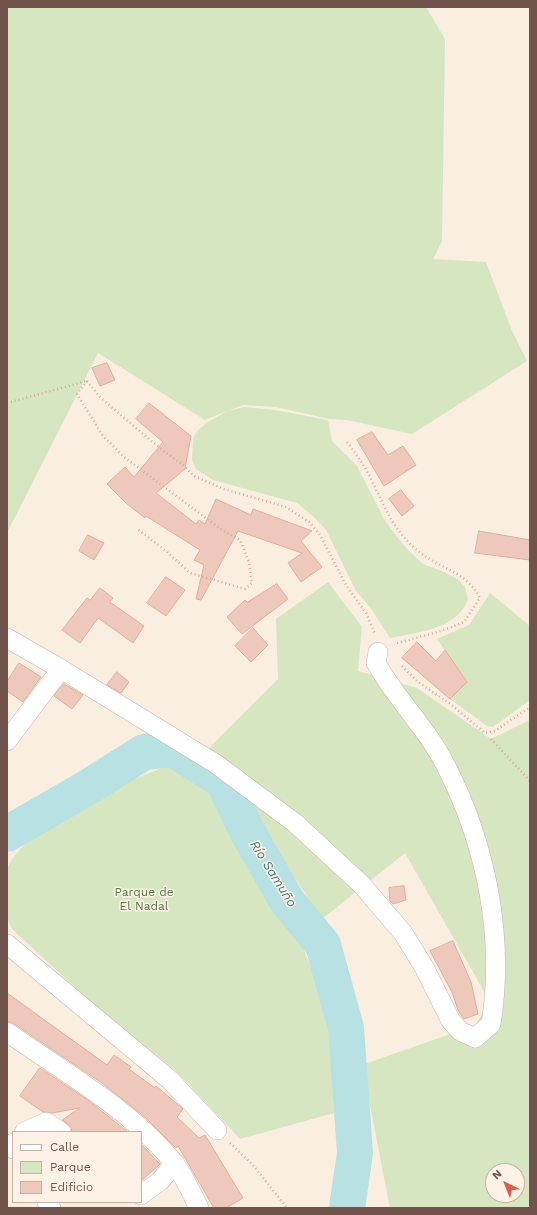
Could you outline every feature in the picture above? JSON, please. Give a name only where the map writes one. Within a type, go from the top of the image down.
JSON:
[{"type":"street","points":[[7,638],[61,669],[216,764],[295,823],[362,885],[403,933],[424,967],[451,1021],[460,1031],[475,1038],[491,1024],[494,1007],[494,931],[486,875],[471,825],[446,765],[426,733],[383,677],[376,663],[378,652]]},
{"type":"street","points":[[7,741],[61,669]]},
{"type":"street","points":[[7,944],[170,1080],[217,1130]]},
{"type":"street","points":[[7,1032],[122,1112],[141,1131]]},
{"type":"street","points":[[26,1131],[46,1122],[60,1131]]},
{"type":"street","points":[[142,1132],[174,1163],[192,1207]]},
{"type":"street","points":[[142,1194],[160,1180],[174,1163]]},
{"type":"path","points":[[7,403],[87,381]]},
{"type":"path","points":[[87,381],[77,394],[103,436],[124,457],[163,488],[222,530],[240,540],[249,562],[252,583],[245,589],[190,573],[166,551],[136,528]]},
{"type":"path","points":[[87,381],[100,397],[166,453],[182,464],[194,476],[224,489],[286,507],[309,522],[320,535],[346,585],[366,613],[377,639],[378,652]]},
{"type":"path","points":[[347,442],[362,462],[392,522],[404,537],[433,562],[464,578],[474,587],[480,598],[464,622],[442,631],[390,645],[378,652]]},
{"type":"path","points":[[378,652],[395,660],[418,682],[449,703],[485,733],[495,731],[530,707]]},
{"type":"path","points":[[491,739],[530,781]]},
{"type":"path","points":[[217,1130],[253,1165],[288,1208]]},
{"type":"green space","points":[[7,7],[426,7],[445,39],[442,241],[433,259],[486,262],[512,331],[527,361],[412,434],[347,420],[329,419],[276,407],[243,405],[228,411],[244,407],[275,410],[328,420],[332,441],[357,466],[384,519],[394,533],[408,550],[423,564],[444,572],[459,580],[465,587],[468,600],[462,610],[454,618],[435,628],[390,638],[370,607],[356,591],[326,530],[313,516],[297,503],[213,480],[196,469],[192,460],[193,438],[198,430],[208,422],[227,411],[205,420],[98,353],[7,533]]},
{"type":"green space","points":[[328,582],[362,627],[358,671],[417,688],[491,739],[530,720],[530,1208],[390,1208],[362,1065],[476,1025],[489,1000],[405,853],[322,919],[209,748],[278,679],[276,619]]},
{"type":"green space","points":[[490,593],[530,626],[530,700],[493,727],[487,726],[450,699],[467,682],[437,639],[469,625]]},
{"type":"green space","name":"Parque de El Nadal","points":[[167,766],[182,767],[211,788],[258,879],[279,913],[301,942],[321,994],[331,1037],[334,1113],[240,1139],[175,1070],[93,1004],[14,931],[9,923],[7,911],[6,873],[8,867],[19,851],[36,835],[56,820],[79,806],[127,782]]},
{"type":"building","points":[[107,363],[115,380],[100,386],[92,368]]},
{"type":"building","points":[[149,403],[191,436],[185,469],[156,493],[196,524],[199,520],[205,524],[216,499],[251,515],[253,509],[312,531],[301,541],[322,567],[301,582],[288,563],[302,553],[238,531],[201,600],[196,599],[204,565],[194,560],[200,550],[146,516],[145,518],[126,503],[107,484],[125,467],[134,477],[163,442],[136,419]]},
{"type":"building","points":[[372,432],[388,455],[403,446],[416,465],[384,486],[357,440]]},
{"type":"building","points":[[401,490],[414,506],[402,516],[389,499]]},
{"type":"building","points":[[479,531],[530,540],[530,560],[475,553]]},
{"type":"building","points":[[88,535],[104,543],[94,560],[79,551]]},
{"type":"building","points":[[166,577],[185,590],[166,616],[147,603]]},
{"type":"building","points":[[277,584],[288,599],[242,634],[227,617],[245,600],[247,602]]},
{"type":"building","points":[[100,588],[113,598],[110,602],[144,626],[133,643],[98,618],[80,643],[62,630],[87,598],[90,600]]},
{"type":"building","points":[[253,628],[268,645],[251,662],[235,646]]},
{"type":"building","points":[[417,642],[436,661],[445,650],[467,682],[450,699],[402,658]]},
{"type":"building","points":[[19,663],[41,677],[23,702],[7,691],[7,682]]},
{"type":"building","points":[[117,672],[129,682],[121,693],[107,685]]},
{"type":"building","points":[[64,684],[83,695],[72,709],[54,696]]},
{"type":"building","points":[[404,886],[406,900],[393,904],[390,901],[389,888]]},
{"type":"building","points":[[453,941],[471,982],[478,1014],[464,1019],[458,1010],[452,992],[430,951]]},
{"type":"building","points":[[7,993],[107,1065],[114,1055],[131,1067],[129,1069],[155,1088],[156,1086],[183,1109],[177,1117],[199,1138],[205,1135],[243,1198],[226,1208],[214,1208],[178,1146],[176,1148],[145,1117],[102,1083],[13,1023],[7,1021]]},
{"type":"building","points":[[40,1068],[89,1101],[127,1131],[72,1131],[71,1127],[62,1120],[80,1108],[52,1113],[43,1112],[20,1096]]},
{"type":"building","points":[[142,1145],[160,1164],[142,1180]]},
{"type":"waterway","name":"Río Samuño","points":[[7,834],[90,786],[144,752],[173,749],[223,781],[247,831],[287,901],[323,945],[346,1028],[355,1153],[347,1208]]}]
